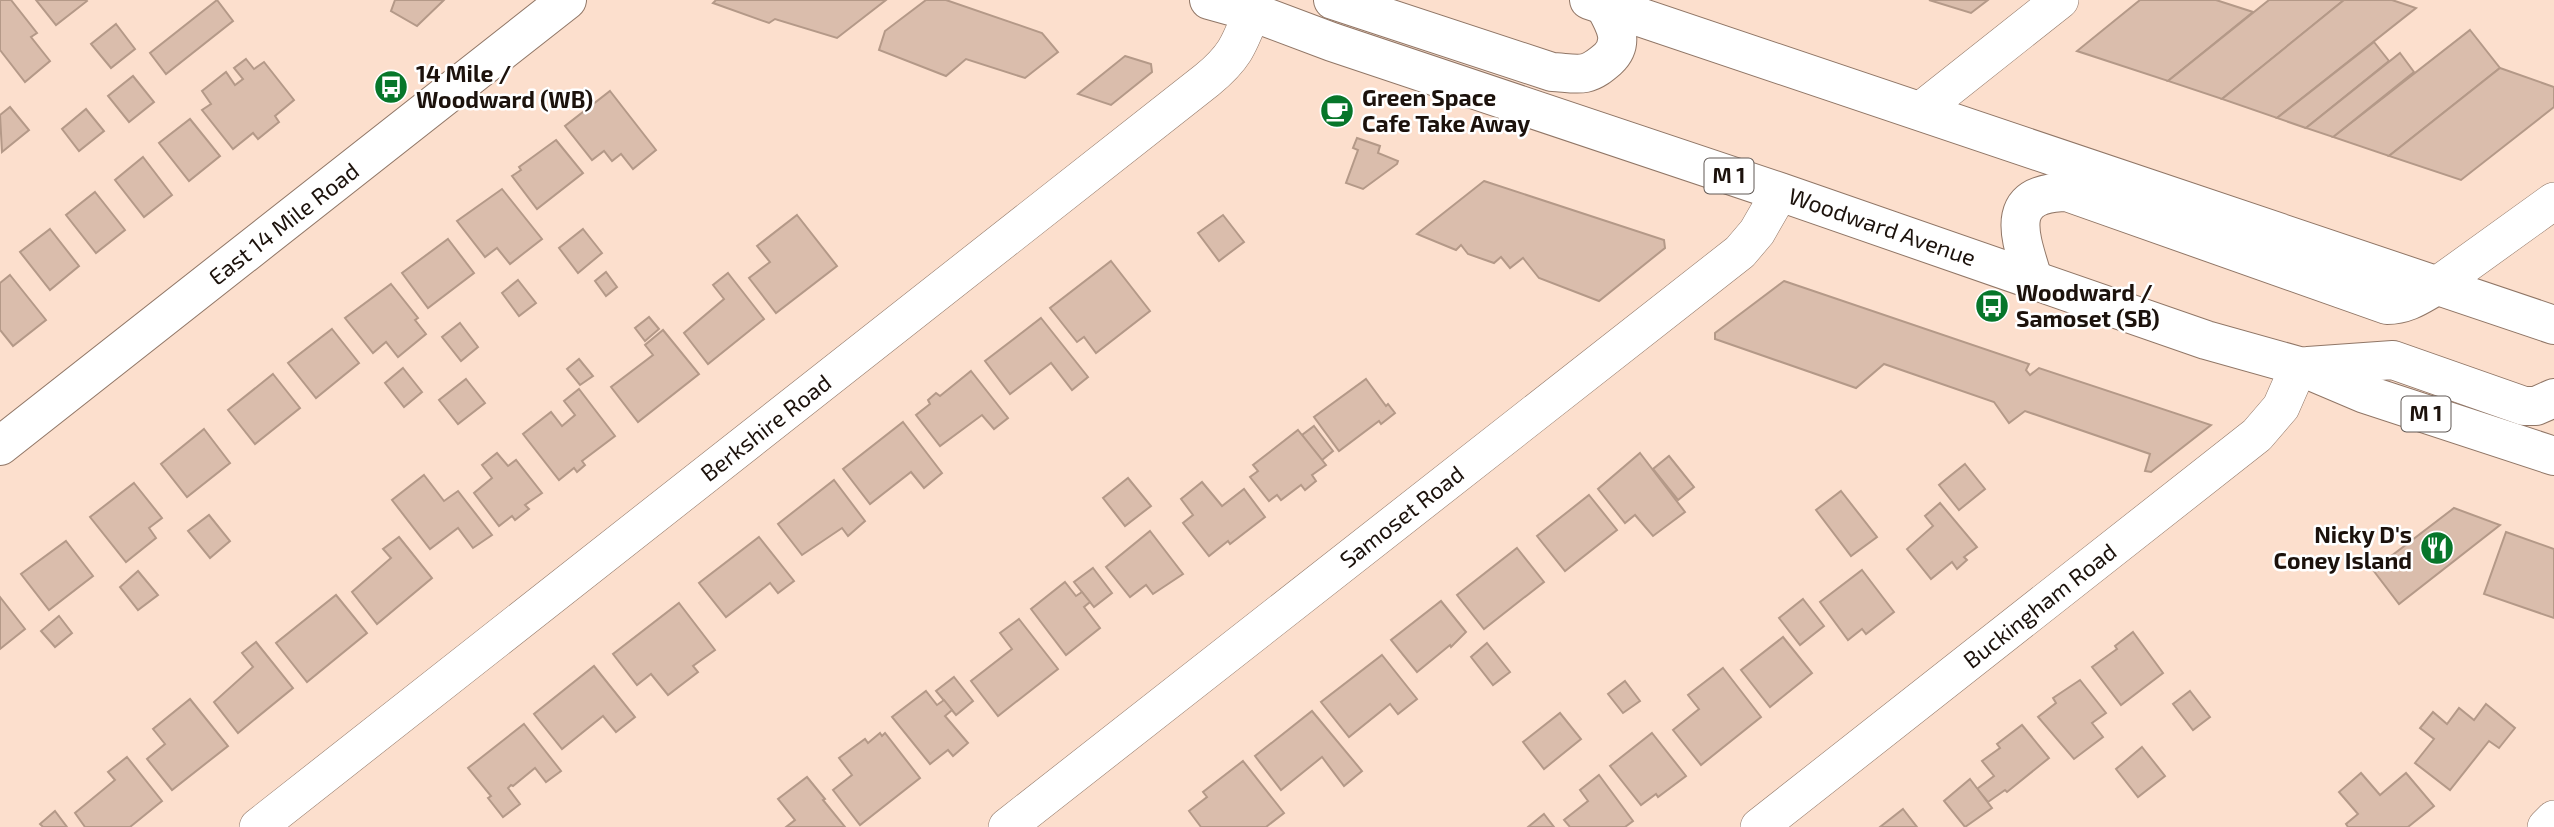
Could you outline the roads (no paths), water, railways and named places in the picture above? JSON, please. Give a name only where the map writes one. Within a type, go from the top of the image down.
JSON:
[{"type":"main road","name":"East 14 Mile Road","points":[[0,446],[567,0]]},
{"type":"main road","name":"Woodward Avenue","points":[[1209,0],[1252,12],[1345,46],[1780,192],[2206,340],[2299,366],[2365,394],[2554,456]]},
{"type":"main road","points":[[1252,12],[1296,0]]},
{"type":"main road","points":[[1333,0],[1552,72],[1583,74],[1599,67],[1612,55],[1618,41],[1616,26],[1597,3]]},
{"type":"main road","points":[[1597,3],[2554,325]]},
{"type":"main road","points":[[2033,279],[2020,238],[2022,212],[2030,200],[2048,192],[2067,192],[2387,305],[2398,305],[2411,300],[2436,286]]},
{"type":"main road","points":[[2299,366],[2393,360],[2524,406],[2536,406],[2554,398]]},
{"type":"street","points":[[1920,111],[2060,0]]},
{"type":"street","name":"Berkshire Road","points":[[258,827],[1225,66],[1238,49],[1252,12]]},
{"type":"street","name":"Samoset Road","points":[[1007,827],[1740,252],[1757,232],[1780,192]]},
{"type":"street","points":[[2436,286],[2554,201]]},
{"type":"street","name":"Buckingham Road","points":[[1759,827],[2256,435],[2281,407],[2299,366]]},
{"type":"street","points":[[2546,827],[2554,818]]},
{"type":"place","name":"14 Mile / Woodward (WB)","points":[[391,87]]},
{"type":"place","name":"Green Space Cafe Take Away","points":[[1337,111]]},
{"type":"place","name":"Woodward / Samoset (SB)","points":[[1992,306]]},
{"type":"place","name":"Nicky D's Coney Island","points":[[2437,548]]}]
